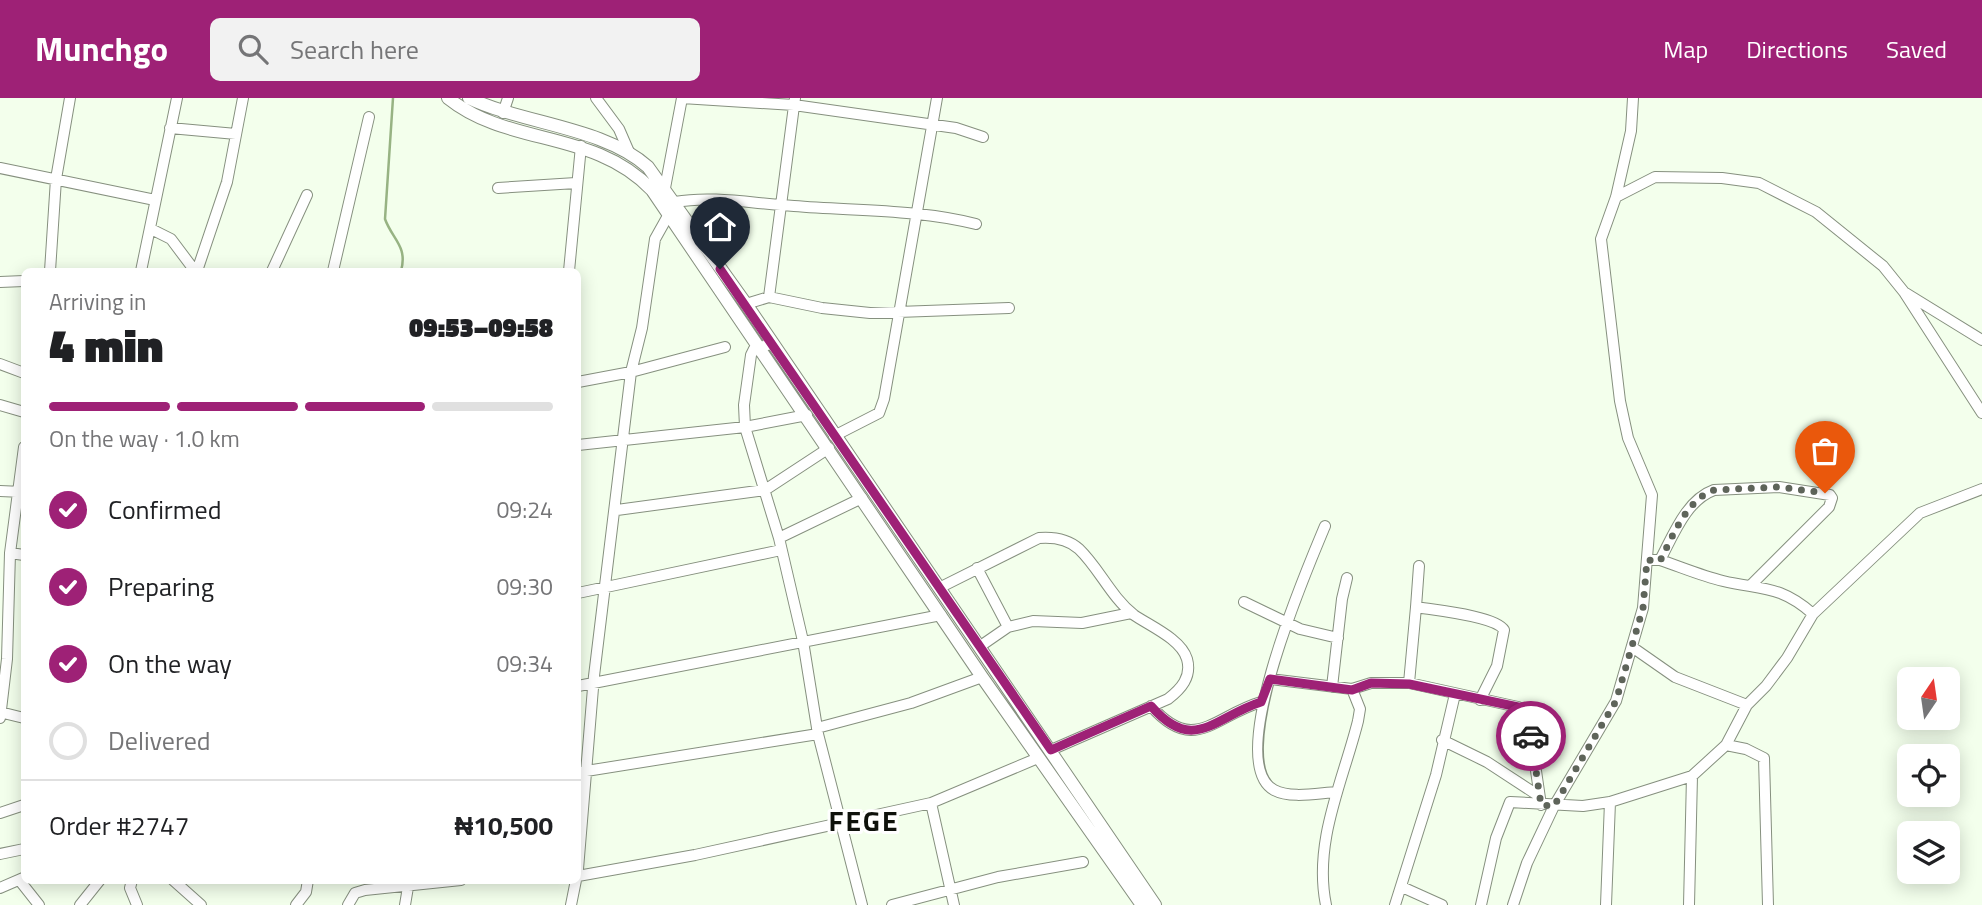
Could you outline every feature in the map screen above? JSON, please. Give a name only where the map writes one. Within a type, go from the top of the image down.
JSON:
[{"type":"main road","points":[[448,98],[493,122],[581,146],[626,166],[672,208],[746,304],[807,415],[831,442],[862,498],[1038,758],[1142,905]]},
{"type":"main road","points":[[469,98],[503,113],[629,152],[648,167],[665,188],[672,208],[831,442],[939,588],[1155,905]]},
{"type":"main road","points":[[986,682],[1002,683]]},
{"type":"street","points":[[50,268],[56,179],[70,98]]},
{"type":"street","points":[[142,268],[177,98]]},
{"type":"street","points":[[197,268],[227,182],[243,98]]},
{"type":"street","points":[[503,113],[508,98]]},
{"type":"street","points":[[596,98],[629,152]]},
{"type":"street","points":[[665,188],[682,98],[794,102],[956,128],[982,137]]},
{"type":"street","points":[[617,510],[765,490],[831,442],[878,413],[900,314],[937,98]]},
{"type":"street","points":[[1513,905],[1527,863],[1554,806],[1616,701],[1643,608],[1652,495],[1628,438],[1620,401],[1601,239],[1616,197],[1631,131],[1633,98]]},
{"type":"street","points":[[769,297],[794,102]]},
{"type":"street","points":[[334,268],[369,117]]},
{"type":"street","points":[[170,128],[236,134]]},
{"type":"street","points":[[569,268],[581,146]]},
{"type":"street","points":[[0,168],[155,200]]},
{"type":"street","points":[[1616,197],[1655,177],[1682,175],[1759,183],[1816,212],[1853,239],[1883,266],[1904,292],[1910,306],[1982,413]]},
{"type":"street","points":[[498,188],[576,183]]},
{"type":"street","points":[[273,268],[307,195]]},
{"type":"street","points":[[976,224],[915,216],[706,200],[672,208],[656,239],[642,328],[631,372],[617,510],[581,771],[817,731],[986,682]]},
{"type":"street","points":[[151,229],[171,239],[194,268]]},
{"type":"street","points":[[0,282],[21,281]]},
{"type":"street","points":[[1904,292],[1982,340]]},
{"type":"street","points":[[746,304],[769,297],[845,312],[900,314],[1009,308]]},
{"type":"street","points":[[767,346],[754,349],[751,355],[744,405],[745,427],[780,544],[803,641],[817,731],[862,905]]},
{"type":"street","points":[[581,381],[631,372],[725,347]]},
{"type":"street","points":[[0,364],[21,372]]},
{"type":"street","points":[[0,405],[21,411]]},
{"type":"street","points":[[581,445],[745,427],[807,415]]},
{"type":"street","points":[[1660,561],[1685,517],[1703,494],[1714,490],[1779,487],[1830,495],[1832,498],[1829,507],[1752,584]]},
{"type":"street","points":[[1442,740],[1487,762],[1540,801],[1554,806],[1610,802],[1692,776],[1726,746],[1747,705],[1766,686],[1787,658],[1814,614],[1920,513],[1982,489]]},
{"type":"street","points":[[0,491],[21,492],[10,553],[0,718]]},
{"type":"street","points":[[581,592],[780,544],[862,498]]},
{"type":"street","points":[[1325,526],[1261,702],[1257,745],[1265,781],[1271,789],[1285,794],[1337,792]]},
{"type":"street","points":[[939,588],[1039,538],[1053,537],[1078,548],[1131,612],[1179,645],[1186,656],[1187,676],[1181,689],[1151,706],[1051,750]]},
{"type":"street","points":[[10,553],[21,555]]},
{"type":"street","points":[[1647,560],[1660,561],[1725,582],[1752,584],[1799,601],[1814,614]]},
{"type":"street","points":[[1409,684],[1419,566]]},
{"type":"street","points":[[977,568],[1008,627]]},
{"type":"street","points":[[1332,687],[1347,578]]},
{"type":"street","points":[[1244,602],[1288,624],[1317,635],[1338,638]]},
{"type":"street","points":[[1416,607],[1471,617],[1503,627],[1496,666],[1480,700]]},
{"type":"street","points":[[979,648],[1008,627],[1033,621],[1082,623],[1131,612]]},
{"type":"street","points":[[581,685],[941,615]]},
{"type":"street","points":[[1632,646],[1675,677],[1747,705]]},
{"type":"street","points":[[1270,679],[1352,690],[1371,683],[1409,684],[1518,707],[1527,713],[1539,778],[1540,801]]},
{"type":"street","points":[[1326,905],[1322,860],[1360,709],[1352,690]]},
{"type":"street","points":[[1395,905],[1436,775],[1442,740],[1455,694]]},
{"type":"street","points":[[1151,706],[1178,730],[1189,732],[1201,731],[1231,713],[1261,702]]},
{"type":"street","points":[[0,712],[21,717]]},
{"type":"street","points":[[1726,746],[1746,749],[1765,758],[1768,905]]},
{"type":"street","points":[[581,877],[931,803],[1038,758]]},
{"type":"street","points":[[1689,905],[1692,776]]},
{"type":"street","points":[[1482,905],[1505,807],[1518,800],[1540,801]]},
{"type":"street","points":[[1606,905],[1610,802]]},
{"type":"street","points":[[931,803],[954,905]]},
{"type":"street","points":[[0,813],[21,806]]},
{"type":"street","points":[[0,855],[21,850]]},
{"type":"street","points":[[892,905],[998,877],[1083,862]]},
{"type":"street","points":[[0,888],[21,879]]},
{"type":"street","points":[[25,884],[39,905]]},
{"type":"street","points":[[80,905],[97,884]]},
{"type":"street","points":[[130,884],[137,905]]},
{"type":"street","points":[[177,884],[199,904]]},
{"type":"street","points":[[296,905],[306,892],[307,884]]},
{"type":"street","points":[[348,905],[355,893],[425,884]]},
{"type":"street","points":[[571,905],[576,884]]},
{"type":"street","points":[[405,905],[408,887]]},
{"type":"street","points":[[1402,887],[1442,905]]},
{"type":"waterway","points":[[393,98],[385,219],[401,249],[402,268]]},
{"type":"way so far","points":[[1531,736],[1541,805],[1554,806],[1616,701],[1643,608],[1647,560],[1660,561],[1677,528],[1703,494],[1714,490],[1741,491],[1779,487],[1825,493]]},
{"type":"district","name":"FEGE","points":[[864,820]]},
{"type":"route","points":[[720,269],[1051,750],[1151,706],[1160,717],[1178,730],[1201,731],[1231,713],[1261,702],[1270,679],[1352,690],[1371,683],[1385,682],[1435,687],[1455,694],[1518,707],[1527,713],[1531,736]]}]
